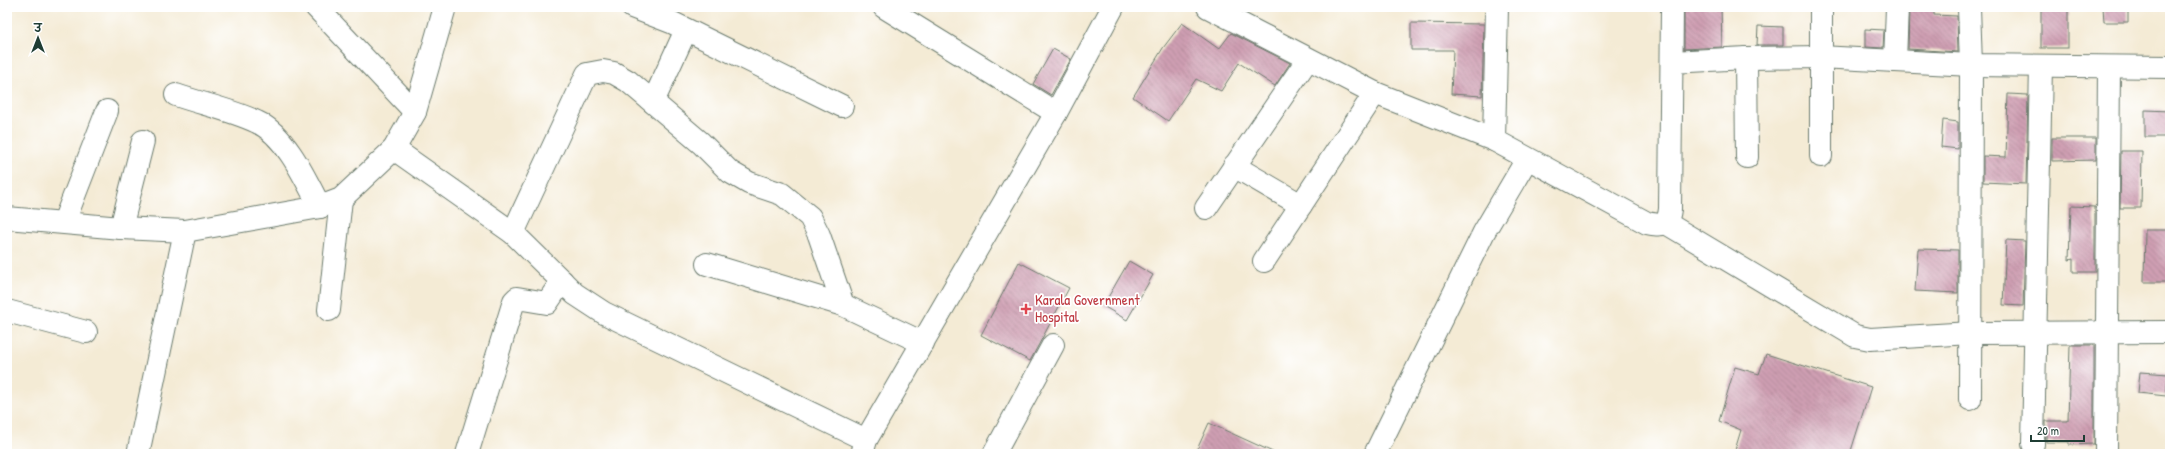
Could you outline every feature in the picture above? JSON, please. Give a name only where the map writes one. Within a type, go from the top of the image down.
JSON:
[{"type":"street","points":[[316,7],[415,112]]},
{"type":"street","points":[[7,218],[121,228],[185,231],[320,207],[341,199],[394,149],[415,112],[445,7]]},
{"type":"street","points":[[632,7],[686,30],[842,106]]},
{"type":"street","points":[[394,149],[513,233],[575,294],[604,313],[864,447],[1056,113],[1113,7]]},
{"type":"street","points":[[1208,7],[1374,93],[1494,140],[1647,223],[1658,225],[1666,223],[1669,219],[1670,209],[1672,7]]},
{"type":"street","points":[[1494,140],[1497,7]]},
{"type":"street","points":[[1821,7],[1821,156]]},
{"type":"street","points":[[1895,61],[1897,7]]},
{"type":"street","points":[[1969,7],[1971,65],[1970,399]]},
{"type":"street","points":[[893,9],[1056,113]]},
{"type":"street","points":[[653,102],[686,30]]},
{"type":"street","points":[[1672,62],[1746,58],[1820,57],[1971,65],[2170,67]]},
{"type":"street","points":[[1746,58],[1747,157]]},
{"type":"street","points":[[1206,208],[1308,59]]},
{"type":"street","points":[[2033,444],[2042,66]]},
{"type":"street","points":[[2106,454],[2109,67]]},
{"type":"street","points":[[513,233],[587,74],[603,71],[614,72],[628,81],[701,143],[730,172],[749,183],[782,194],[810,217],[820,235],[843,305]]},
{"type":"street","points":[[1264,261],[1374,93]]},
{"type":"street","points":[[176,95],[258,122],[275,134],[302,171],[320,207]]},
{"type":"street","points":[[64,222],[107,111]]},
{"type":"street","points":[[121,228],[143,141]]},
{"type":"street","points":[[1375,454],[1484,232],[1528,159]]},
{"type":"street","points":[[1234,166],[1301,205]]},
{"type":"street","points":[[329,310],[341,199]]},
{"type":"street","points":[[1666,223],[1855,336],[1870,339],[1971,333],[2170,332]]},
{"type":"street","points":[[138,454],[185,231]]},
{"type":"street","points":[[707,264],[843,305],[923,343]]},
{"type":"street","points":[[467,454],[514,301],[517,298],[523,297],[547,302],[562,281]]},
{"type":"street","points":[[7,311],[86,332]]},
{"type":"street","points":[[994,454],[1053,345]]},
{"type":"building","points":[[1684,7],[1721,7],[1722,47],[1684,49]]},
{"type":"building","points":[[1909,7],[1934,7],[1934,15],[1957,16],[1958,52],[1908,49]]},
{"type":"building","points":[[2041,7],[2068,7],[2068,48],[2041,48]]},
{"type":"building","points":[[2103,7],[2128,7],[2128,22],[2104,22]]},
{"type":"building","points":[[1182,23],[1219,49],[1231,33],[1290,63],[1275,86],[1239,63],[1221,91],[1196,79],[1168,121],[1133,97],[1163,48]]},
{"type":"building","points":[[1411,23],[1484,24],[1482,96],[1451,94],[1453,50],[1411,50]]},
{"type":"building","points":[[1758,26],[1783,27],[1783,45],[1757,45]]},
{"type":"building","points":[[1865,29],[1884,30],[1883,48],[1865,47]]},
{"type":"building","points":[[1053,49],[1071,59],[1051,95],[1033,84]]},
{"type":"building","points":[[2008,94],[2028,95],[2026,184],[1983,182],[1983,156],[2006,157]]},
{"type":"building","points":[[2145,110],[2170,111],[2170,137],[2145,137]]},
{"type":"building","points":[[1943,120],[1958,122],[1958,149],[1941,147]]},
{"type":"building","points":[[2052,138],[2096,138],[2096,160],[2052,161]]},
{"type":"building","points":[[2121,151],[2142,151],[2141,208],[2120,208]]},
{"type":"building","points":[[2071,206],[2095,207],[2095,272],[2073,272],[2073,259],[2069,260]]},
{"type":"building","points":[[2145,230],[2170,230],[2168,282],[2144,282]]},
{"type":"building","points":[[2006,240],[2025,241],[2023,306],[2003,305]]},
{"type":"building","points":[[1918,249],[1958,250],[1958,293],[1915,291]]},
{"type":"building","points":[[1129,261],[1153,275],[1127,320],[1103,306]]},
{"type":"building","points":[[1019,262],[1069,288],[1030,361],[981,335]]},
{"type":"building","points":[[2070,345],[2094,345],[2094,444],[2069,445],[2069,442],[2046,442],[2046,421],[2068,421]]},
{"type":"building","points":[[1766,354],[1871,387],[1850,454],[1746,454],[1735,450],[1741,430],[1719,421],[1735,367],[1759,374]]},
{"type":"building","points":[[2140,372],[2168,374],[2166,396],[2138,393]]},
{"type":"building","points":[[1209,423],[1277,454],[1195,454]]},
{"type":"place","name":"Karala Government Hospital","points":[[1026,309]]}]
